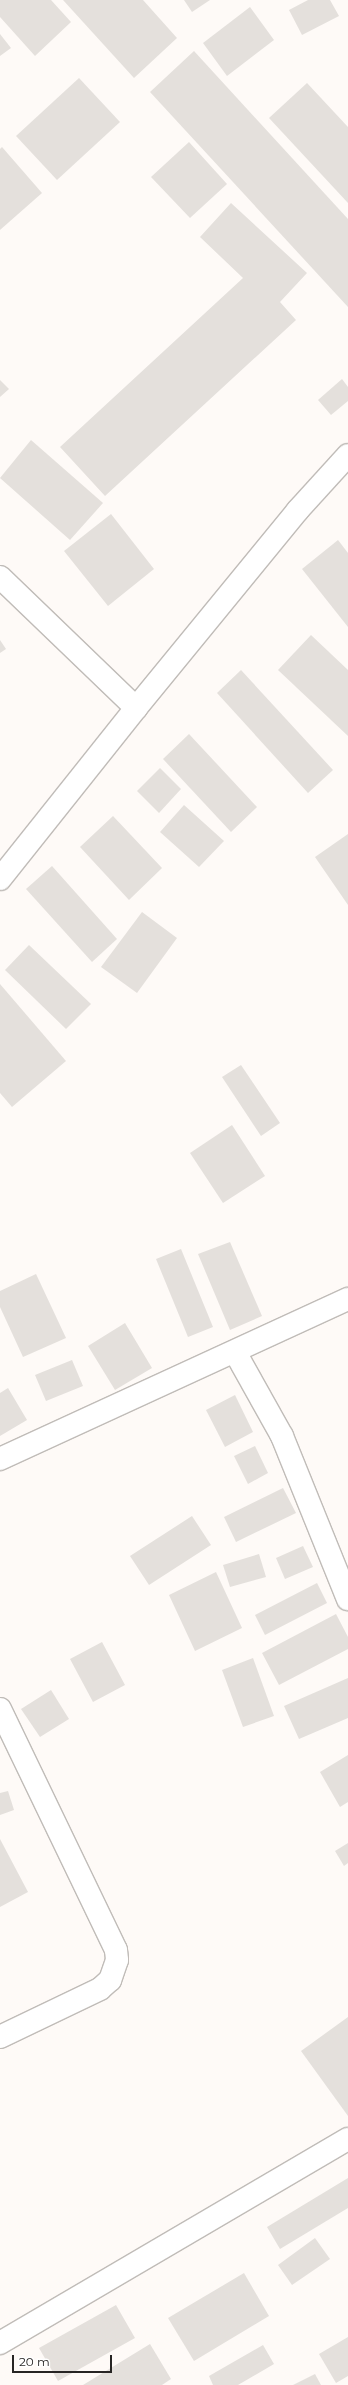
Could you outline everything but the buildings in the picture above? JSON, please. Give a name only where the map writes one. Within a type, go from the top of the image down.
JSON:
[{"type":"street","points":[[0,879],[136,708],[348,455]]},
{"type":"street","points":[[0,576],[136,708]]},
{"type":"street","points":[[0,1459],[348,1299]]},
{"type":"street","points":[[234,1352],[282,1436],[348,1599]]},
{"type":"street","points":[[0,1709],[116,1950],[117,1960],[110,1980],[100,1988],[0,2037]]},
{"type":"street","points":[[0,2343],[348,2139]]}]
